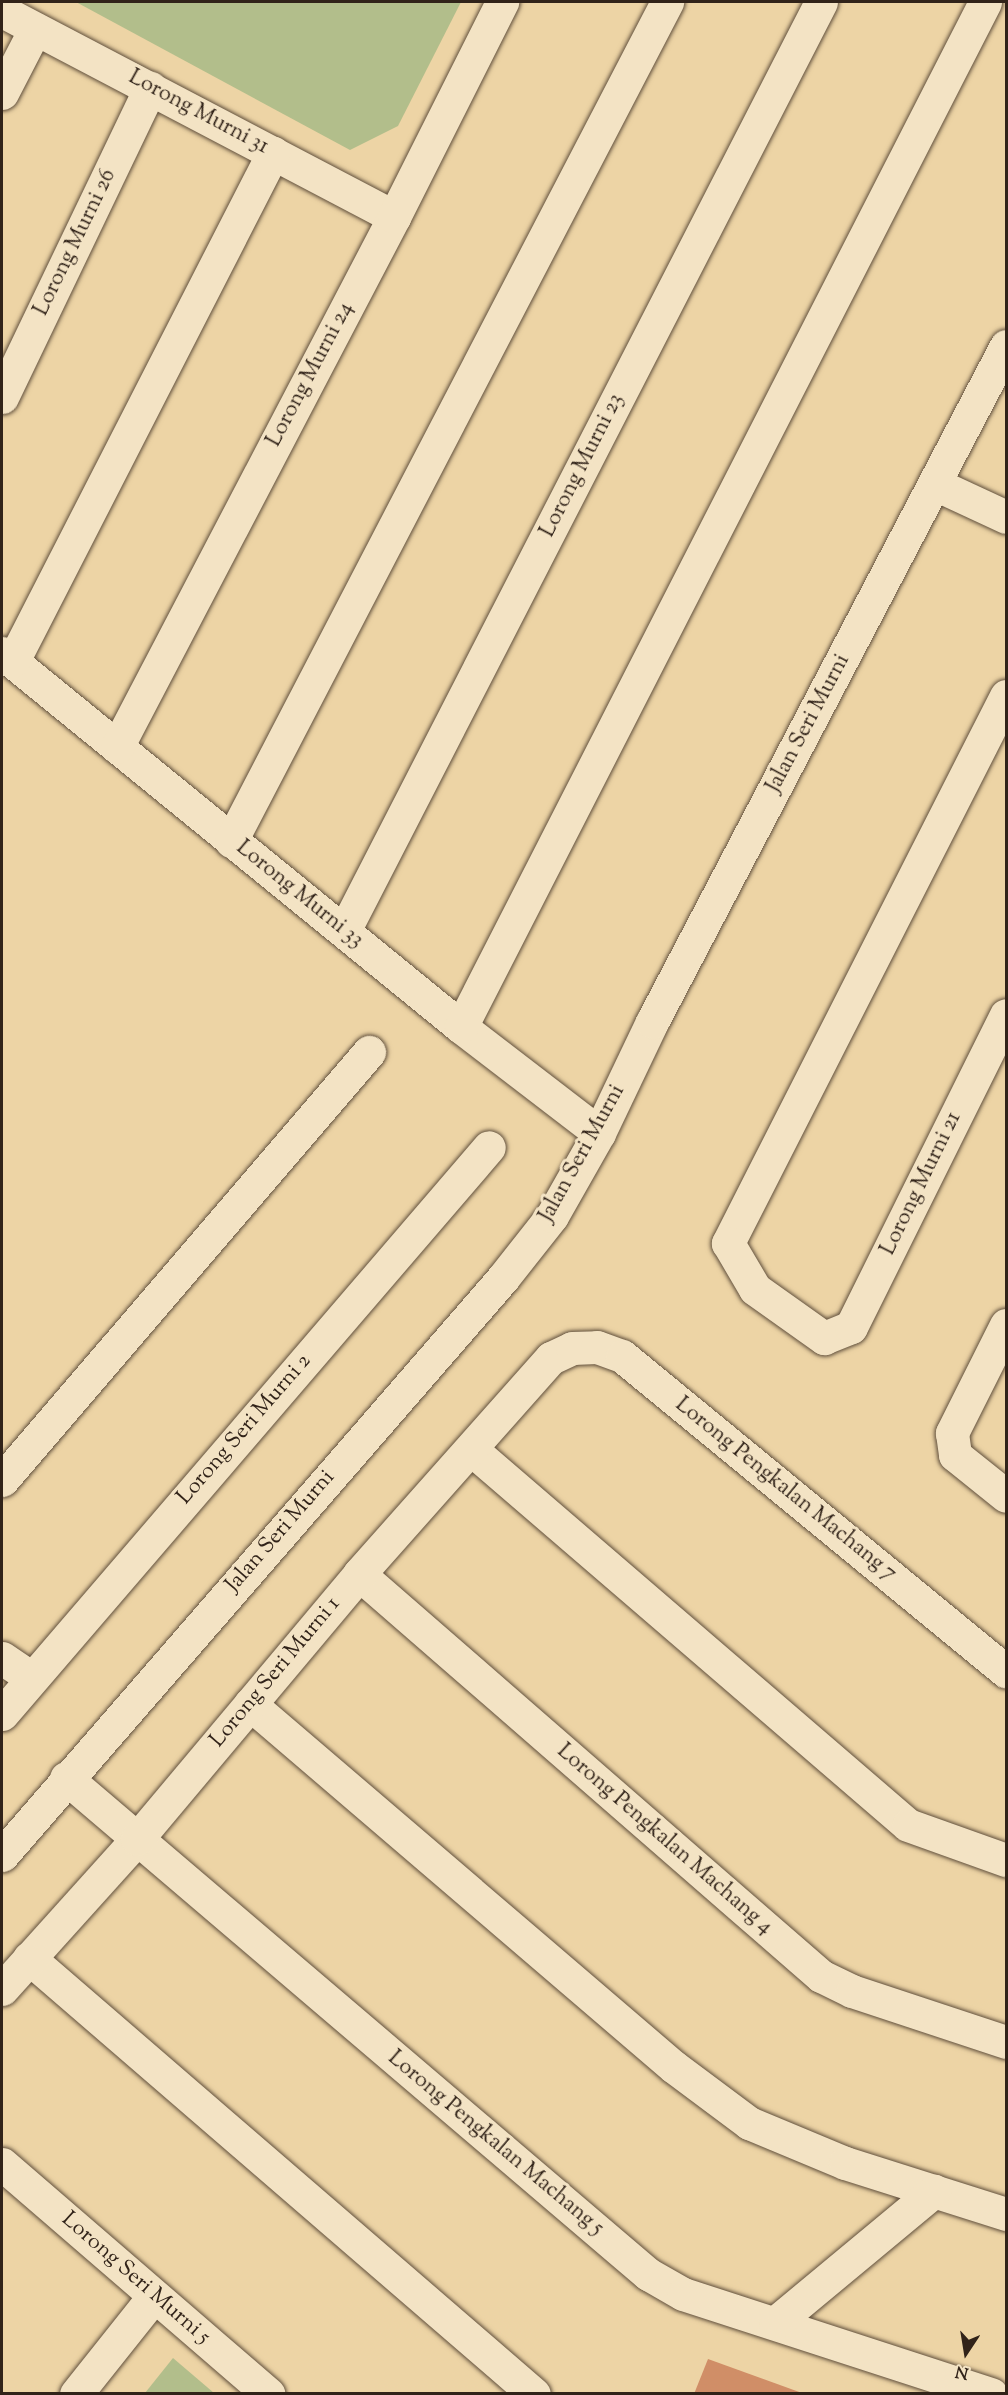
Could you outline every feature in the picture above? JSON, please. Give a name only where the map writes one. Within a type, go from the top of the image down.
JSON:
[{"type":"street","name":"Lorong Murni 24","points":[[117,747],[394,217],[502,2]]},
{"type":"street","points":[[231,841],[667,2]]},
{"type":"street","name":"Lorong Murni 23","points":[[344,931],[821,2]]},
{"type":"street","points":[[461,1027],[985,2]]},
{"type":"street","name":"Lorong Murni 31","points":[[2,11],[394,217]]},
{"type":"street","points":[[2,93],[35,29]]},
{"type":"street","name":"Lorong Murni 26","points":[[2,397],[150,88]]},
{"type":"street","points":[[7,657],[273,153]]},
{"type":"street","name":"Jalan Seri Murni","points":[[2,1855],[66,1778],[502,1278],[552,1215],[599,1133],[652,1022],[936,484],[1006,346]]},
{"type":"street","points":[[936,484],[1006,517]]},
{"type":"street","name":"Lorong Murni 33","points":[[7,657],[461,1027],[599,1133]]},
{"type":"street","name":"Lorong Murni 21","points":[[1006,696],[728,1243],[755,1289],[824,1338],[851,1327],[1006,1015]]},
{"type":"street","points":[[2,1480],[369,1052]]},
{"type":"street","name":"Lorong Seri Murni 2","points":[[2,1714],[489,1147]]},
{"type":"street","points":[[1006,1325],[952,1433],[956,1455],[1006,1496]]},
{"type":"street","name":"Lorong Pengkalan Machang 7","points":[[551,1358],[572,1348],[597,1347],[622,1356],[1006,1671]]},
{"type":"street","name":"Lorong Seri Murni 1","points":[[2,1989],[137,1839],[359,1574],[551,1358]]},
{"type":"street","points":[[471,1449],[908,1825],[1006,1860]]},
{"type":"street","name":"Lorong Pengkalan Machang 4","points":[[359,1574],[822,1976],[852,1991],[1006,2042]]},
{"type":"street","points":[[2,1658],[32,1678]]},
{"type":"street","points":[[250,1704],[674,2067],[749,2123],[844,2163],[1006,2214]]},
{"type":"street","name":"Lorong Pengkalan Machang 5","points":[[66,1778],[648,2274],[683,2295],[991,2394]]},
{"type":"street","points":[[29,1958],[534,2394]]},
{"type":"street","name":"Lorong Seri Murni 5","points":[[2,2164],[268,2394]]},
{"type":"street","points":[[775,2323],[934,2191]]},
{"type":"street","points":[[76,2394],[154,2296]]},
{"type":"green space","points":[[76,2],[461,2],[398,126],[350,150]]},
{"type":"green space","points":[[173,2358],[214,2393],[145,2393]]},
{"type":"building","points":[[708,2359],[802,2393],[802,2394],[694,2394]]}]
